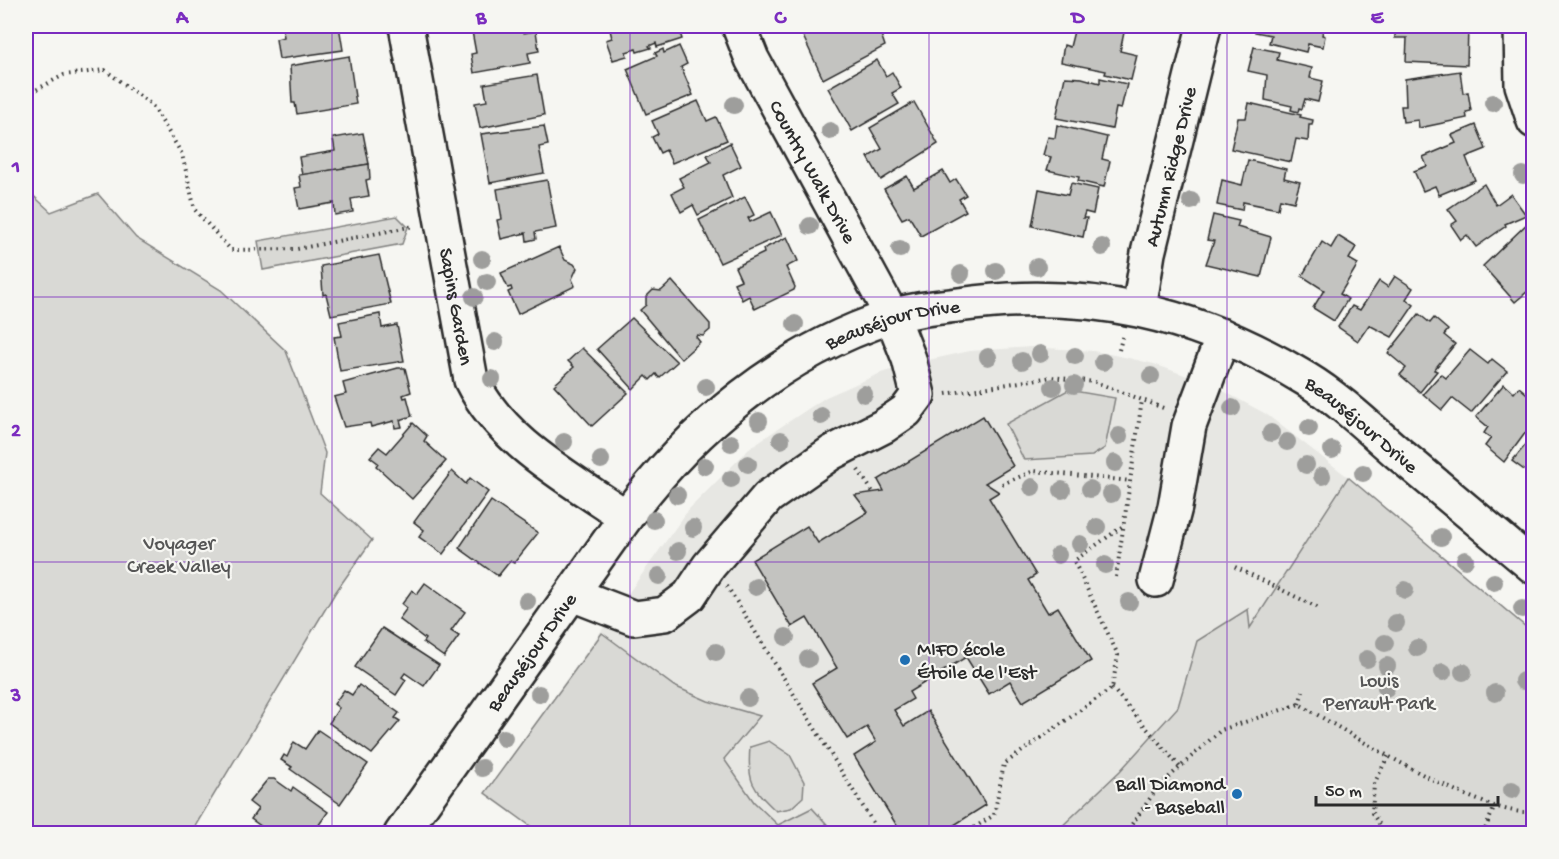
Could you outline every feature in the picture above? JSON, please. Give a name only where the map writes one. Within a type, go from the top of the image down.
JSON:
[{"type":"street","name":"Sapins Garden","points":[[406,26],[471,380],[481,400],[510,435],[626,517]]},
{"type":"street","name":"Country Walk Drive","points":[[739,26],[752,59],[892,316],[909,359],[918,395]]},
{"type":"street","name":"Autumn Ridge Drive","points":[[1139,309],[1148,253],[1204,26]]},
{"type":"street","points":[[1521,26],[1522,85],[1533,121]]},
{"type":"street","name":"Beauséjour Drive","points":[[401,834],[626,517],[655,478],[688,442],[763,380],[824,345],[892,316],[982,301],[1036,298],[1087,300],[1177,318],[1223,336],[1255,350],[1309,381],[1533,567]]},
{"type":"street","points":[[1156,580],[1175,507],[1192,417],[1223,336]]},
{"type":"street","points":[[572,594],[634,618],[665,614],[689,596],[709,566],[768,497],[831,453],[884,426],[906,411],[918,395]]},
{"type":"path","points":[[26,94],[64,75],[105,70],[152,105],[182,154],[195,210],[231,250],[297,249],[441,221]]},
{"type":"path","points":[[918,395],[955,394],[1051,377],[1095,382],[1192,417]]},
{"type":"path","points":[[1116,578],[1142,400]]},
{"type":"path","points":[[1002,484],[1034,471],[1131,481]]},
{"type":"path","points":[[964,834],[994,815],[1004,764],[1112,688],[1118,655],[1074,561],[1123,526]]},
{"type":"path","points":[[1235,567],[1321,609]]},
{"type":"path","points":[[735,599],[880,834]]},
{"type":"path","points":[[1112,688],[1180,767]]},
{"type":"path","points":[[1299,704],[1304,688]]},
{"type":"path","points":[[1125,834],[1158,787],[1221,730],[1299,704],[1452,790],[1494,808],[1533,811]]},
{"type":"path","points":[[1386,834],[1372,813],[1374,784],[1389,756]]},
{"type":"path","points":[[1483,834],[1494,808]]},
{"type":"shaded area","points":[[1031,347],[1093,351],[1124,357],[1154,364],[1212,385],[1266,414],[1348,477],[1200,704],[1072,833],[540,833],[484,794],[689,509],[752,446],[826,397],[881,373],[970,351]]},
{"type":"green space","name":"Voyager Creek Valley","points":[[26,189],[51,212],[98,194],[136,238],[221,290],[286,351],[325,453],[320,493],[372,540],[335,593],[191,833],[26,833]]},
{"type":"green space","points":[[397,216],[408,227],[402,244],[263,270],[258,241]]},
{"type":"green space","points":[[1068,390],[1115,398],[1105,448],[1092,456],[1024,460],[1006,424]]},
{"type":"green space","name":"Louis Perrault Park","points":[[1348,477],[1533,633],[1533,833],[1055,833],[1120,771],[1178,707],[1197,641],[1248,609],[1250,628]]},
{"type":"green space","points":[[602,633],[674,686],[708,701],[760,716],[724,759],[754,802],[778,825],[812,808],[835,833],[540,833],[485,793]]},
{"type":"green space","points":[[769,741],[790,755],[804,782],[803,797],[791,808],[776,811],[756,790],[751,777],[750,747]]},
{"type":"building","points":[[282,26],[339,26],[343,50],[279,59],[276,39],[284,37]]},
{"type":"building","points":[[471,26],[523,26],[524,33],[536,31],[539,51],[528,53],[530,63],[474,73],[471,54],[476,53]]},
{"type":"building","points":[[609,26],[678,26],[682,39],[657,47],[656,43],[649,46],[651,48],[637,52],[636,49],[626,52],[627,56],[613,60],[606,40],[612,38]]},
{"type":"building","points":[[820,26],[878,26],[885,46],[823,79],[802,34]]},
{"type":"building","points":[[1082,26],[1125,28],[1120,51],[1137,55],[1131,80],[1105,74],[1106,71],[1061,62],[1064,45],[1070,47],[1074,31],[1081,32]]},
{"type":"building","points":[[1257,26],[1324,26],[1323,47],[1308,44],[1306,52],[1269,43],[1271,35],[1255,32]]},
{"type":"building","points":[[1395,26],[1468,26],[1467,65],[1406,62],[1407,38],[1395,38]]},
{"type":"building","points":[[679,46],[687,64],[681,67],[693,95],[646,114],[627,69],[657,56],[655,53],[663,49],[664,53]]},
{"type":"building","points":[[1254,47],[1279,52],[1277,60],[1312,68],[1310,78],[1323,81],[1318,102],[1305,99],[1302,109],[1299,108],[1298,112],[1291,110],[1292,106],[1265,100],[1267,75],[1248,71]]},
{"type":"building","points":[[349,56],[356,104],[297,114],[295,103],[292,103],[290,66]]},
{"type":"building","points":[[877,60],[886,76],[892,72],[901,88],[892,93],[899,104],[852,131],[828,88]]},
{"type":"building","points":[[1460,71],[1463,93],[1468,92],[1471,111],[1466,112],[1467,118],[1419,128],[1418,120],[1403,122],[1401,106],[1406,106],[1405,79]]},
{"type":"building","points":[[537,75],[544,115],[480,128],[475,103],[487,101],[484,84]]},
{"type":"building","points":[[1065,77],[1082,78],[1100,83],[1100,78],[1127,84],[1121,109],[1116,108],[1112,129],[1056,118]]},
{"type":"building","points":[[698,101],[707,121],[716,117],[727,140],[672,163],[666,150],[660,153],[652,137],[658,134],[652,121]]},
{"type":"building","points":[[914,102],[938,144],[881,180],[868,157],[882,149],[870,128]]},
{"type":"building","points":[[1249,103],[1313,120],[1312,125],[1309,125],[1308,141],[1296,139],[1291,162],[1231,149],[1238,118],[1246,118]]},
{"type":"building","points":[[1057,125],[1107,137],[1102,159],[1110,161],[1104,187],[1078,181],[1079,177],[1047,170],[1051,157],[1043,155],[1048,137],[1055,138]]},
{"type":"building","points":[[1476,125],[1486,149],[1466,157],[1475,180],[1439,195],[1435,186],[1423,191],[1414,171],[1427,166],[1423,157],[1456,143],[1452,135]]},
{"type":"building","points":[[544,126],[548,145],[539,147],[544,173],[490,183],[481,134]]},
{"type":"building","points":[[363,133],[369,164],[302,175],[299,157],[335,151],[333,138]]},
{"type":"building","points":[[730,143],[741,166],[723,175],[732,198],[698,215],[693,205],[681,212],[672,193],[684,187],[679,178],[711,162],[707,155]]},
{"type":"building","points":[[1248,160],[1286,169],[1284,178],[1300,182],[1294,202],[1280,199],[1278,209],[1243,202],[1242,210],[1217,205],[1222,180],[1242,185]]},
{"type":"building","points":[[369,164],[370,179],[366,180],[369,196],[351,199],[353,212],[335,215],[334,203],[299,209],[295,188],[301,187],[299,175]]},
{"type":"building","points":[[943,171],[950,183],[956,179],[966,195],[959,199],[966,211],[921,236],[909,216],[902,219],[884,189],[907,176],[914,188]]},
{"type":"building","points":[[547,180],[556,228],[535,232],[536,239],[527,241],[526,233],[501,239],[497,220],[502,219],[497,189]]},
{"type":"building","points":[[1071,183],[1098,189],[1093,214],[1085,212],[1083,218],[1087,218],[1083,237],[1032,226],[1039,189],[1068,195]]},
{"type":"building","points":[[1484,184],[1496,205],[1511,194],[1526,215],[1505,224],[1506,226],[1476,247],[1467,235],[1461,240],[1451,225],[1457,221],[1448,209]]},
{"type":"building","points":[[745,197],[754,215],[748,218],[750,222],[771,212],[782,235],[720,263],[699,220]]},
{"type":"building","points":[[1213,215],[1239,221],[1237,227],[1271,237],[1261,277],[1206,264],[1214,241],[1207,240]]},
{"type":"building","points":[[1532,219],[1534,286],[1515,302],[1483,266]]},
{"type":"building","points":[[1338,236],[1356,247],[1349,259],[1358,264],[1340,294],[1348,299],[1334,321],[1313,308],[1324,290],[1302,276],[1322,242],[1331,248]]},
{"type":"building","points":[[787,237],[798,261],[786,267],[795,287],[794,290],[755,309],[749,296],[742,300],[734,283],[741,280],[735,267],[764,253],[763,249]]},
{"type":"building","points":[[559,247],[565,260],[577,268],[572,279],[575,286],[518,314],[508,292],[512,290],[511,287],[508,288],[501,273]]},
{"type":"building","points":[[379,255],[391,304],[331,315],[326,294],[323,295],[321,266]]},
{"type":"building","points":[[1395,276],[1413,288],[1406,299],[1414,305],[1392,337],[1369,325],[1358,341],[1338,327],[1352,306],[1360,310],[1379,281],[1388,287]]},
{"type":"building","points":[[672,281],[710,324],[710,330],[703,336],[697,335],[700,342],[681,359],[640,310],[646,305],[646,297],[653,290],[661,291]]},
{"type":"building","points":[[380,314],[382,328],[397,325],[404,361],[340,371],[334,337],[342,336],[339,322]]},
{"type":"building","points":[[1419,314],[1430,323],[1434,318],[1448,330],[1444,335],[1455,344],[1420,392],[1400,375],[1406,368],[1388,353]]},
{"type":"building","points":[[632,318],[677,362],[659,378],[656,374],[650,380],[646,376],[633,389],[597,349]]},
{"type":"building","points":[[582,348],[628,393],[592,426],[554,385],[574,367],[568,361]]},
{"type":"building","points":[[1470,350],[1488,364],[1492,359],[1507,371],[1471,413],[1452,398],[1442,410],[1423,394],[1441,374],[1446,378]]},
{"type":"building","points":[[405,368],[411,392],[403,395],[404,398],[407,397],[412,416],[400,420],[402,427],[395,428],[394,421],[371,427],[370,423],[344,427],[334,397],[346,394],[343,383]]},
{"type":"building","points":[[1504,384],[1514,393],[1519,387],[1533,399],[1529,405],[1534,409],[1534,421],[1504,462],[1485,446],[1491,438],[1484,433],[1488,427],[1476,417]]},
{"type":"building","points":[[983,416],[1013,466],[985,483],[999,492],[989,498],[1036,575],[1028,580],[1048,613],[1058,607],[1091,661],[1023,702],[1010,681],[989,694],[966,657],[909,692],[913,699],[894,710],[904,726],[928,711],[986,805],[940,834],[902,834],[854,756],[876,742],[867,727],[847,739],[812,683],[837,668],[807,618],[792,627],[752,560],[807,526],[818,543],[868,512],[855,495],[884,491],[878,480]]},
{"type":"building","points":[[413,423],[427,436],[424,441],[446,461],[412,499],[376,466],[378,463],[370,457],[379,447],[387,453]]},
{"type":"building","points":[[1534,435],[1534,487],[1526,480],[1531,475],[1512,461]]},
{"type":"building","points":[[452,471],[466,484],[470,478],[488,492],[443,554],[419,537],[424,530],[414,522]]},
{"type":"building","points":[[491,501],[538,533],[514,563],[510,561],[498,576],[459,548]]},
{"type":"building","points":[[425,583],[465,612],[451,631],[459,636],[444,657],[423,642],[425,639],[399,619],[407,608],[402,604],[412,590],[417,594]]},
{"type":"building","points":[[382,628],[439,665],[424,686],[405,673],[402,677],[406,680],[396,695],[355,667]]},
{"type":"building","points":[[359,685],[399,713],[395,718],[400,721],[372,754],[329,723],[339,708],[334,704],[344,690],[352,695]]},
{"type":"building","points":[[318,730],[368,764],[340,804],[290,769],[292,767],[281,760],[284,755],[287,757],[294,742],[305,749]]},
{"type":"building","points":[[268,779],[274,779],[291,791],[293,787],[328,812],[316,829],[313,827],[316,834],[272,834],[251,819],[258,809],[249,802]]},
{"type":"place","name":"MIFO école Étoile de l'Est","points":[[905,660]]},
{"type":"place","name":"Ball Diamond - Baseball","points":[[1237,794]]}]
